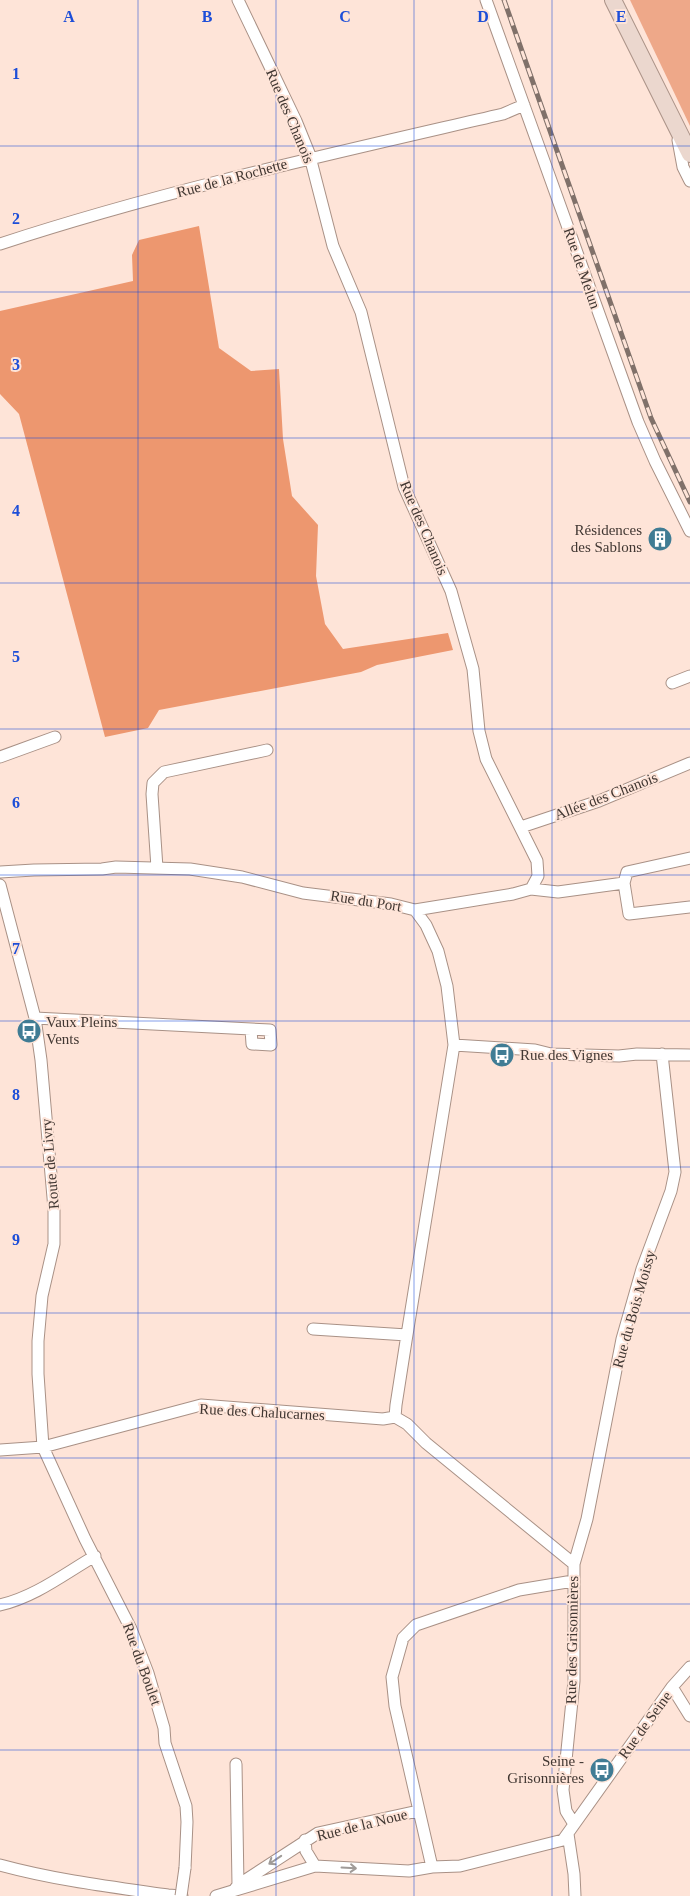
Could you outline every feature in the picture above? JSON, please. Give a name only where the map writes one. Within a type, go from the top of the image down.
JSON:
[{"type":"main road","points":[[613,0],[690,154]]},
{"type":"street","name":"Rue des Chanois","points":[[238,0],[296,121],[310,158],[332,246],[361,312],[404,487],[451,591],[473,669],[479,731],[486,759],[537,861],[538,876],[531,889]]},
{"type":"street","name":"Rue de Melun","points":[[486,0],[638,422],[690,531]]},
{"type":"street","name":"Rue de la Rochette","points":[[0,244],[69,221],[310,158],[504,114],[524,105]]},
{"type":"street","points":[[675,126],[684,167],[690,181]]},
{"type":"street","points":[[672,683],[690,676]]},
{"type":"street","points":[[0,757],[55,737]]},
{"type":"street","points":[[157,868],[152,794],[153,783],[164,772],[267,750]]},
{"type":"street","name":"Allée des Chanois","points":[[521,827],[599,801],[690,763]]},
{"type":"street","points":[[690,858],[627,872],[624,883],[629,914],[690,907]]},
{"type":"street","name":"Rue du Port","points":[[0,872],[116,867],[190,869],[242,877],[303,893],[391,904],[415,910],[426,925],[438,952],[447,986],[454,1045]]},
{"type":"street","points":[[415,910],[513,894],[531,889],[558,892],[624,883]]},
{"type":"street","name":"Route de Livry","points":[[0,886],[35,1018],[41,1060],[54,1209],[54,1244],[42,1296],[38,1341],[38,1374],[43,1447]]},
{"type":"street","points":[[35,1018],[251,1028]]},
{"type":"street","points":[[396,1418],[396,1405],[454,1045],[535,1050],[551,1054],[619,1056],[637,1054],[690,1055]]},
{"type":"street","name":"Rue du Bois Moissy","points":[[574,1564],[587,1519],[622,1339],[642,1269],[671,1191],[675,1172],[662,1054]]},
{"type":"street","points":[[313,1329],[407,1335]]},
{"type":"street","name":"Rue des Chalucarnes","points":[[0,1450],[43,1447],[201,1405],[383,1419],[396,1418]]},
{"type":"street","name":"Rue des Grisonnières","points":[[396,1418],[407,1424],[426,1443],[574,1564],[574,1681],[563,1790],[571,1829],[575,1896]]},
{"type":"street","name":"Rue du Boulet","points":[[43,1447],[131,1629],[151,1682],[164,1728],[165,1743],[186,1806],[187,1822],[182,1896]]},
{"type":"street","points":[[0,1605],[15,1602],[43,1589],[95,1556]]},
{"type":"street","points":[[418,1811],[395,1706],[392,1677],[403,1638],[416,1625],[519,1590],[573,1581]]},
{"type":"street","name":"Rue de Seine","points":[[571,1829],[672,1687],[690,1667]]},
{"type":"street","points":[[672,1687],[690,1716]]},
{"type":"street","points":[[236,1764],[236,1888]]},
{"type":"street","name":"Rue de la Noue","points":[[216,1896],[236,1888],[318,1833],[418,1811],[432,1867]]},
{"type":"street","name":"Rue de la Noue","points":[[236,1888],[247,1888],[315,1866],[409,1871],[432,1867],[460,1866],[502,1857],[563,1840],[571,1829]]},
{"type":"street","points":[[305,1840],[306,1851],[315,1866]]},
{"type":"street","points":[[0,1865],[72,1880],[171,1896],[182,1896]]},
{"type":"shaded area","points":[[630,0],[690,0],[690,126]]},
{"type":"shaded area","points":[[199,226],[219,348],[251,371],[279,369],[283,439],[292,496],[318,525],[316,576],[325,624],[343,649],[448,633],[453,650],[377,665],[361,672],[159,710],[148,728],[105,737],[19,414],[0,394],[0,311],[133,281],[132,255],[139,240]]},
{"type":"railway","points":[[504,0],[651,418],[690,502]]},
{"type":"place","name":"Résidences des Sablons","points":[[660,539]]},
{"type":"place","name":"Vaux Pleins Vents","points":[[29,1031]]},
{"type":"place","name":"Rue des Vignes","points":[[502,1055]]},
{"type":"place","name":"Seine - Grisonnières","points":[[602,1770]]}]
